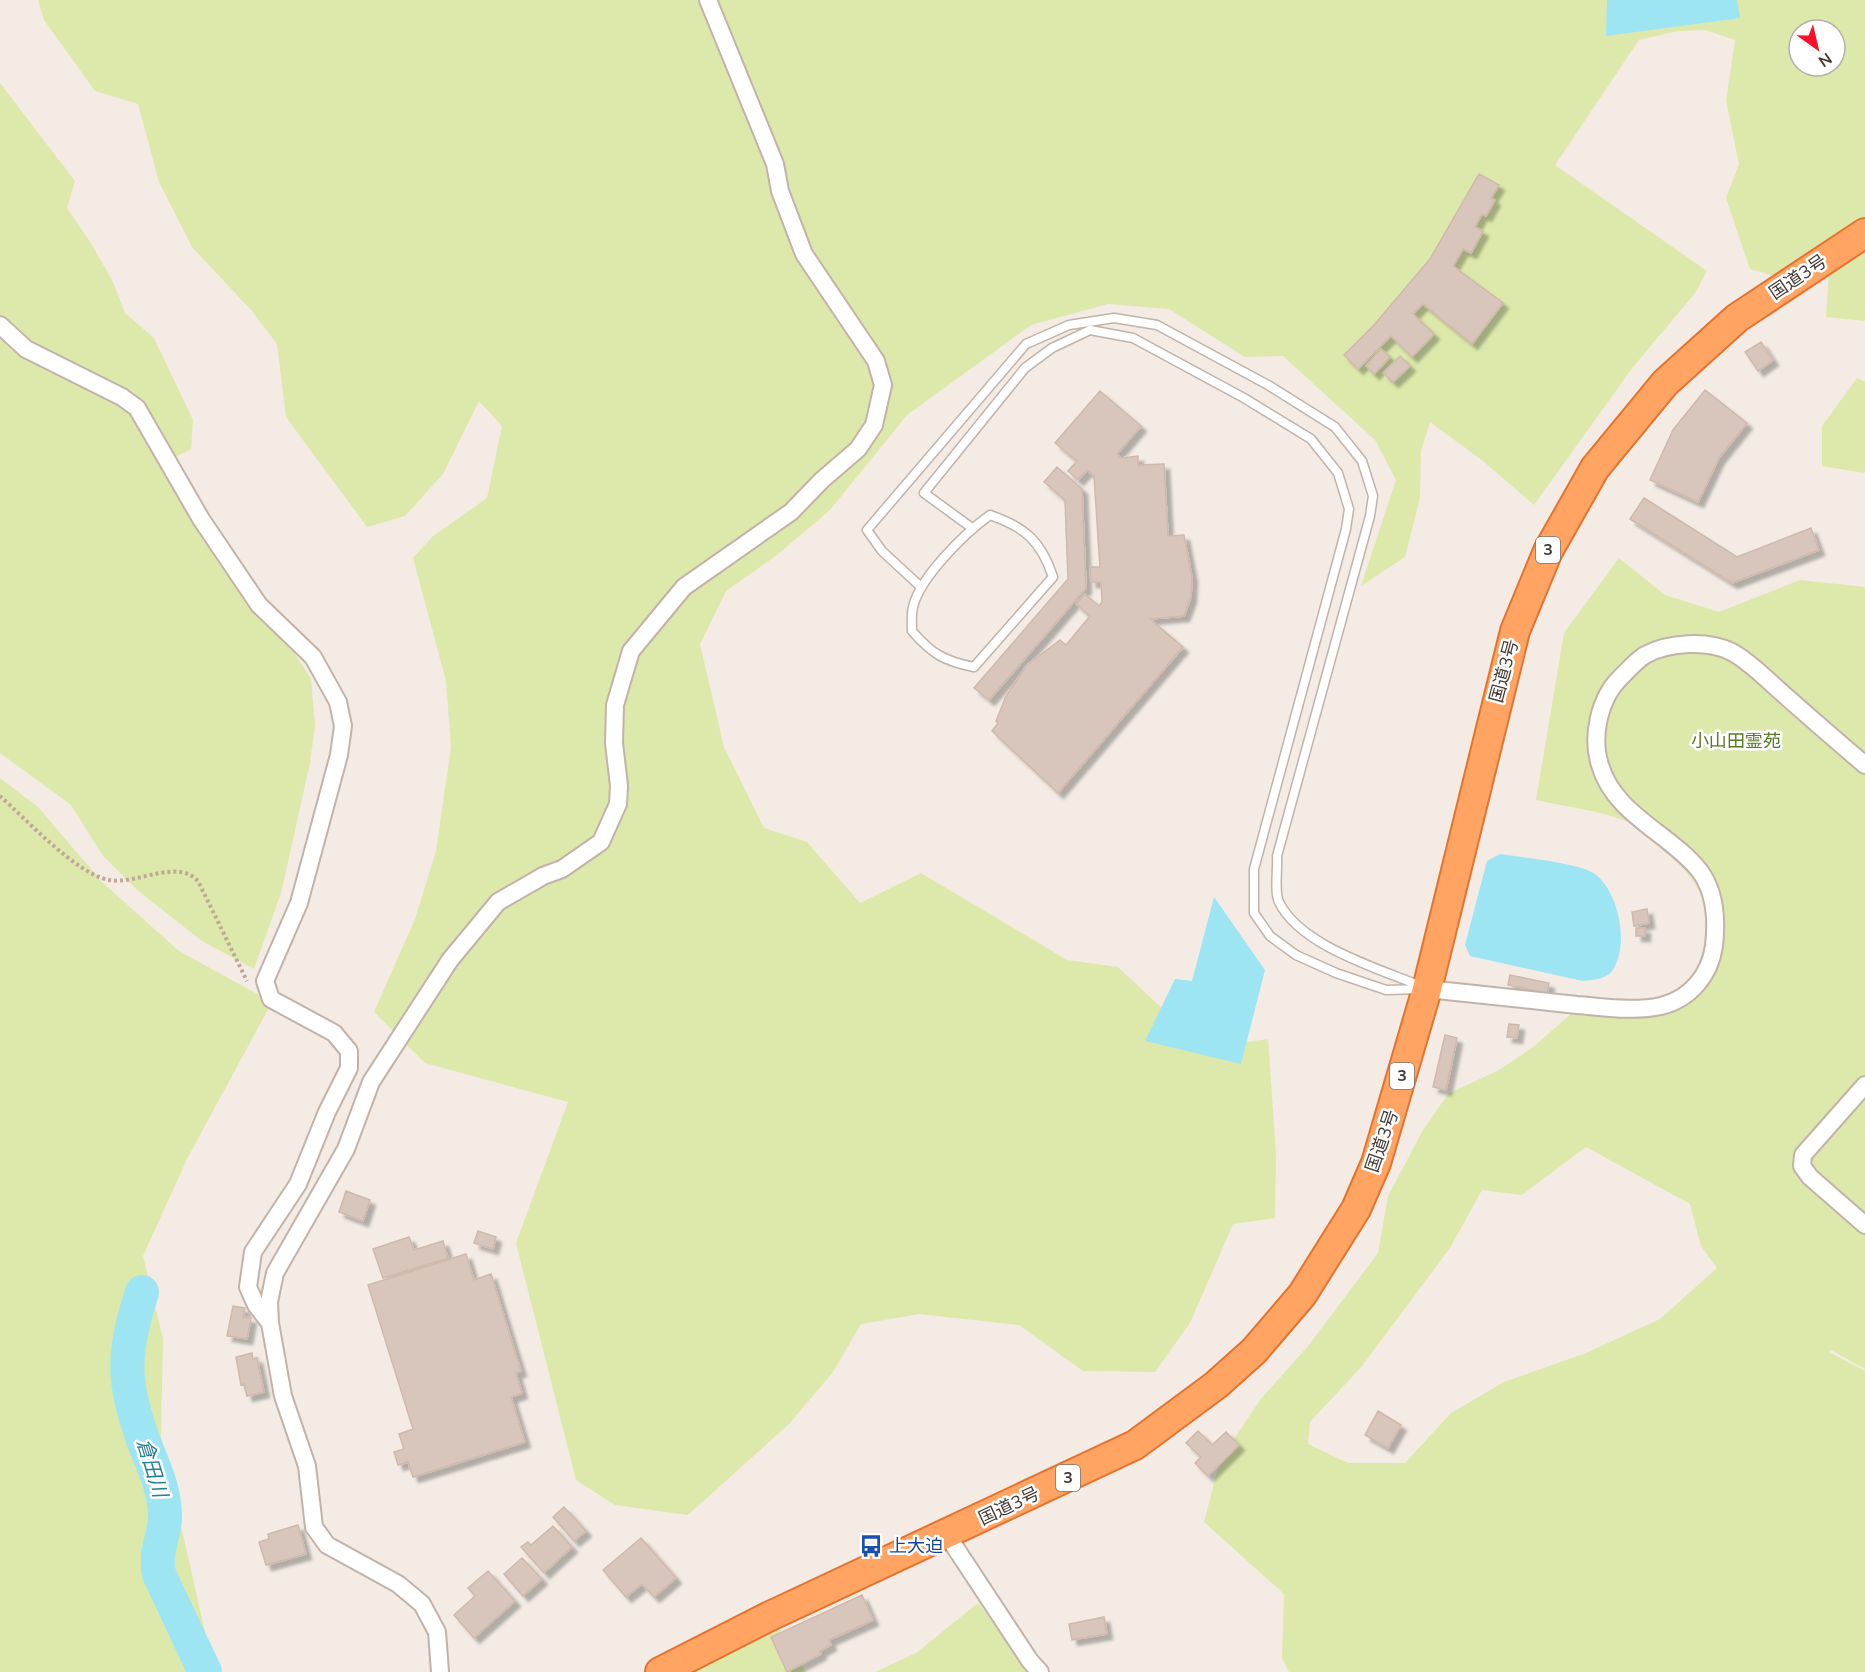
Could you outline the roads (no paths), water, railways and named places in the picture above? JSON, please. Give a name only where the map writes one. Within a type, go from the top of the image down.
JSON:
[{"type":"highway","name":"国道3号","points":[[660,1672],[768,1617],[1135,1445],[1180,1414],[1254,1351],[1302,1295],[1356,1209],[1376,1163],[1391,1119],[1515,631],[1548,551],[1595,468],[1665,382],[1737,318],[1865,233]]},
{"type":"street","points":[[440,1672],[437,1632],[422,1604],[398,1584],[327,1545],[314,1527],[307,1466],[283,1396],[270,1323],[269,1302],[275,1273],[346,1149],[371,1082],[450,960],[498,902],[543,876],[562,870],[601,842],[618,804],[619,786],[614,743],[615,705],[631,651],[684,587],[791,512],[822,480],[858,449],[874,425],[884,385],[876,361],[804,254],[780,191],[775,164],[708,0]]},
{"type":"street","points":[[0,325],[26,349],[122,397],[137,408],[201,519],[259,605],[313,657],[338,702],[343,726],[339,756],[299,903],[265,981],[272,999],[333,1034],[349,1051],[349,1068],[327,1112],[298,1184],[253,1252],[248,1287],[256,1305],[270,1323]]},
{"type":"street","points":[[1426,988],[1627,1009],[1663,1006],[1692,990],[1707,972],[1714,945],[1715,910],[1707,884],[1699,870],[1683,854],[1639,819],[1615,794],[1600,766],[1595,737],[1603,705],[1618,679],[1645,655],[1672,646],[1703,644],[1731,651],[1755,669],[1865,765]]},
{"type":"street","points":[[1865,1085],[1803,1155],[1802,1166],[1810,1178],[1865,1225]]},
{"type":"street","points":[[947,1535],[1040,1672]]},
{"type":"lane","points":[[921,586],[882,550],[867,530],[1026,344],[1069,325],[1114,318],[1157,325],[1268,385],[1335,427],[1362,461],[1373,496],[1370,516],[1278,856],[1278,900],[1294,923],[1320,942],[1426,988]]},
{"type":"lane","points":[[972,528],[924,493],[1025,368],[1052,348],[1090,330],[1133,338],[1244,398],[1311,439],[1338,473],[1349,509],[1346,529],[1254,869],[1254,913],[1270,936],[1296,955],[1336,973],[1386,990],[1426,988]]},
{"type":"lane","points":[[990,515],[1014,524],[1034,539],[1047,560],[1053,577],[974,667],[950,662],[928,650],[912,631],[913,608],[921,586],[972,528],[990,515]]},
{"type":"water","points":[[1607,0],[1737,0],[1740,18],[1606,36]]},
{"type":"water","points":[[1500,854],[1577,867],[1595,874],[1603,882],[1616,906],[1621,934],[1617,960],[1609,974],[1599,979],[1583,981],[1470,956],[1465,945],[1487,861]]},
{"type":"water","points":[[1214,897],[1265,970],[1241,1064],[1145,1041],[1175,979],[1192,981]]},
{"type":"waterway","name":"倉田川","points":[[142,1292],[131,1334],[127,1368],[137,1423],[163,1497],[165,1516],[158,1558],[159,1574],[205,1672]]},
{"type":"place","name":"上大迫","points":[[871,1546]]},
{"type":"park label","name":"小山田霊苑","points":[[1736,741]]}]
